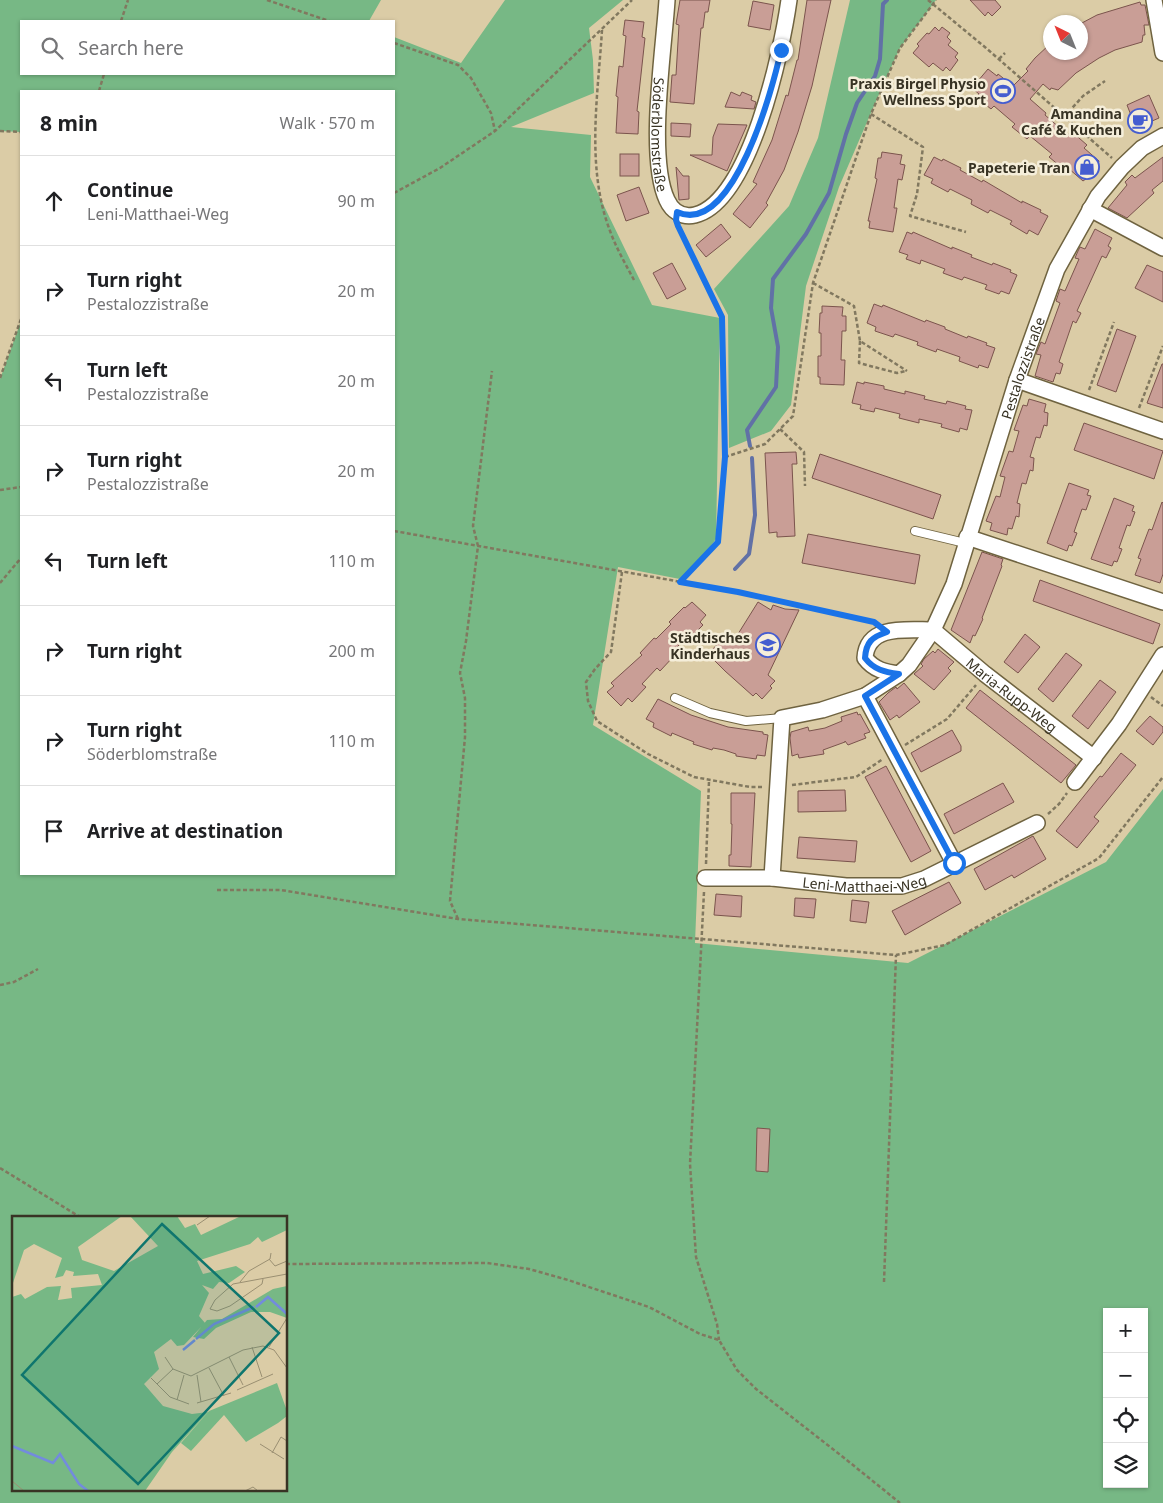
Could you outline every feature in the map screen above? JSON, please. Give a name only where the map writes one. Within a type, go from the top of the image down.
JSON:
[{"type":"street","name":"Söderblomstraße","points":[[667,0],[659,111],[659,157],[665,195],[677,212]]},
{"type":"street","points":[[677,212],[692,216],[713,206],[724,194],[740,168],[753,139],[772,83],[782,44],[789,0]]},
{"type":"street","points":[[1154,0],[1163,53]]},
{"type":"street","name":"Pestalozzistraße","points":[[782,718],[822,710],[865,696],[909,666],[933,630],[954,584],[966,540],[1017,380],[1057,269],[1098,196],[1122,167],[1142,148],[1163,136]]},
{"type":"street","points":[[1090,210],[1163,248]]},
{"type":"street","points":[[1017,380],[1163,431]]},
{"type":"street","points":[[966,540],[1163,602]]},
{"type":"street","points":[[899,674],[882,672],[870,665],[865,658],[866,648],[875,636],[887,632],[933,630]]},
{"type":"street","name":"Maria-Rupp-Weg","points":[[933,630],[985,674],[1094,758]]},
{"type":"street","points":[[1075,782],[1141,691],[1163,655]]},
{"type":"street","points":[[865,696],[954,863]]},
{"type":"street","points":[[772,878],[782,718]]},
{"type":"street","name":"Leni-Matthaei-Weg","points":[[705,878],[772,878],[846,886],[902,886],[924,879],[1037,823]]},
{"type":"lane","points":[[915,531],[966,540]]},
{"type":"lane","name":"Pestalozzistraße","points":[[675,698],[710,713],[746,721],[782,718]]},
{"type":"path","points":[[122,20],[128,0]]},
{"type":"path","points":[[266,0],[327,20]]},
{"type":"path","points":[[395,192],[440,168],[495,131],[632,0]]},
{"type":"path","points":[[928,0],[1122,167]]},
{"type":"path","points":[[725,457],[765,444],[794,416],[813,283],[870,114],[900,48],[936,0]]},
{"type":"path","points":[[602,29],[595,147],[596,174],[609,229],[634,280]]},
{"type":"path","points":[[395,43],[458,65],[471,78],[491,113],[495,131]]},
{"type":"path","points":[[999,60],[1005,53]]},
{"type":"path","points":[[99,90],[104,75]]},
{"type":"path","points":[[1064,117],[1083,96],[1105,81]]},
{"type":"path","points":[[870,114],[923,147],[917,194],[910,216],[966,232]]},
{"type":"path","points":[[0,131],[20,132]]},
{"type":"path","points":[[677,212],[676,220],[678,226],[722,317],[725,457],[718,542],[680,582]]},
{"type":"path","points":[[813,283],[854,306],[860,341],[859,363],[897,373],[908,370],[860,341]]},
{"type":"path","points":[[0,378],[20,322]]},
{"type":"path","points":[[1084,403],[1114,322]]},
{"type":"path","points":[[1134,421],[1163,346]]},
{"type":"path","points":[[458,919],[450,901],[466,737],[465,698],[460,673],[466,642],[478,546],[473,526],[492,371]]},
{"type":"path","points":[[780,429],[804,452],[805,486]]},
{"type":"path","points":[[0,490],[20,487]]},
{"type":"path","points":[[395,531],[762,597],[874,622],[887,632]]},
{"type":"path","points":[[0,583],[20,559]]},
{"type":"path","points":[[622,572],[611,652],[586,682],[588,701],[597,721],[648,754],[694,777],[750,787],[778,786]]},
{"type":"path","points":[[216,890],[281,890],[458,919],[896,955],[945,945],[1099,858],[1163,777]]},
{"type":"path","points":[[709,781],[690,1164],[696,1256],[719,1340],[737,1370],[756,1389],[900,1503]]},
{"type":"path","points":[[1037,823],[1059,804],[1075,782]]},
{"type":"path","points":[[884,1282],[896,955]]},
{"type":"path","points":[[0,986],[14,982],[38,969]]},
{"type":"path","points":[[0,1168],[78,1216]]},
{"type":"path","points":[[288,1264],[488,1263],[529,1269],[649,1307],[700,1334],[719,1340]]},
{"type":"green space","points":[[0,0],[381,0],[370,20],[20,20],[20,75],[395,75],[395,37],[461,63],[505,0],[623,0],[589,28],[593,60],[594,93],[511,127],[591,135],[590,177],[652,305],[720,318],[716,539],[685,580],[618,567],[593,725],[701,791],[695,943],[908,963],[1106,862],[1163,789],[1163,1503],[0,1503],[0,379],[20,324],[20,875],[395,875],[395,90],[20,90],[20,132],[0,131]]},
{"type":"green space","points":[[850,0],[936,0],[900,48],[839,187],[806,286],[791,405],[771,431],[729,448],[728,315],[714,289],[789,206],[818,138]]},
{"type":"building","points":[[680,0],[710,0],[708,12],[705,12],[703,28],[701,28],[694,104],[670,102],[672,75],[676,75],[679,25],[676,24]]},
{"type":"building","points":[[807,0],[831,0],[812,86],[784,170],[766,203],[768,205],[750,228],[733,214],[757,184],[753,182],[772,140],[786,95],[788,96],[798,60]]},
{"type":"building","points":[[970,0],[995,0],[1001,7],[992,16],[988,12],[985,16]]},
{"type":"building","points":[[753,1],[774,5],[770,30],[748,26]]},
{"type":"building","points":[[1140,2],[1141,5],[1145,5],[1149,25],[1144,25],[1145,35],[1143,35],[1142,42],[1115,50],[1099,58],[1076,73],[1058,90],[1051,88],[1050,90],[1043,84],[1030,99],[1068,135],[1071,131],[1087,145],[1084,148],[1099,161],[1096,169],[1083,181],[1068,168],[1066,171],[1049,157],[1052,154],[1030,136],[1027,139],[1012,127],[1015,124],[994,106],[991,109],[976,97],[979,94],[972,88],[988,69],[1013,86],[1028,71],[1026,69],[1043,51],[1043,60],[1088,60],[1088,20],[1097,15]]},
{"type":"building","points":[[625,20],[644,22],[642,37],[645,38],[637,111],[639,112],[638,134],[616,133],[618,97],[616,96],[619,66],[623,67],[626,36],[623,35]]},
{"type":"building","points":[[935,27],[939,31],[942,27],[950,33],[947,37],[951,41],[948,45],[958,53],[955,57],[958,60],[950,71],[946,67],[943,71],[933,63],[929,67],[913,53],[919,46],[917,44]]},
{"type":"building","points":[[731,92],[740,96],[742,92],[752,96],[751,100],[756,102],[754,109],[725,107]]},
{"type":"building","points":[[1149,95],[1159,118],[1136,128],[1127,105]]},
{"type":"building","points":[[671,123],[691,124],[690,137],[671,136]]},
{"type":"building","points":[[718,124],[747,125],[727,171],[690,155],[712,155],[713,137]]},
{"type":"building","points":[[882,152],[902,155],[900,164],[905,165],[902,180],[898,179],[894,208],[897,208],[893,232],[869,228],[870,221],[868,221],[877,179],[875,178],[878,158],[881,158]]},
{"type":"building","points":[[620,154],[639,154],[639,176],[620,176]]},
{"type":"building","points":[[934,157],[942,161],[943,159],[1022,203],[1022,201],[1041,210],[1040,212],[1048,216],[1038,235],[1029,230],[1027,234],[1010,224],[1012,221],[990,210],[988,213],[971,204],[972,200],[950,189],[948,192],[931,183],[933,179],[924,175]]},
{"type":"building","points":[[1163,157],[1163,181],[1152,190],[1154,193],[1127,218],[1108,208],[1127,185],[1125,182],[1132,175],[1135,178]]},
{"type":"building","points":[[676,167],[683,176],[689,176],[689,199],[679,200]]},
{"type":"building","points":[[639,187],[649,213],[626,221],[617,195]]},
{"type":"building","points":[[721,224],[731,237],[706,257],[696,245]]},
{"type":"building","points":[[1095,229],[1112,238],[1108,246],[1111,248],[1106,258],[1102,256],[1077,311],[1081,313],[1076,323],[1073,321],[1059,362],[1063,364],[1060,374],[1056,373],[1053,382],[1035,376],[1041,355],[1036,354],[1041,342],[1045,344],[1060,303],[1056,301],[1060,289],[1065,291],[1079,259],[1075,258],[1078,251],[1080,247],[1085,249]]},
{"type":"building","points":[[907,232],[912,234],[913,232],[952,249],[952,247],[972,255],[971,257],[1011,270],[1010,272],[1017,275],[1009,294],[1001,291],[999,294],[985,289],[987,285],[964,277],[962,280],[943,273],[945,269],[921,260],[920,264],[906,259],[908,255],[899,252]]},
{"type":"building","points":[[672,263],[686,289],[667,299],[653,273]]},
{"type":"building","points":[[1147,265],[1163,272],[1163,302],[1135,288]]},
{"type":"building","points":[[874,304],[882,307],[883,305],[925,322],[926,320],[945,327],[945,329],[967,338],[968,336],[987,343],[986,345],[995,348],[988,368],[979,365],[978,368],[959,361],[960,357],[937,349],[936,352],[917,345],[918,342],[895,334],[893,337],[875,331],[876,327],[867,323]]},
{"type":"building","points":[[822,306],[843,307],[842,316],[846,316],[846,331],[842,331],[841,360],[845,360],[844,385],[820,384],[820,377],[818,377],[818,356],[821,356],[821,333],[819,333]]},
{"type":"building","points":[[1117,329],[1136,336],[1116,392],[1097,385]]},
{"type":"building","points":[[1163,364],[1163,408],[1147,403]]},
{"type":"building","points":[[857,382],[884,386],[884,389],[905,394],[905,391],[925,396],[924,399],[946,404],[947,401],[966,406],[965,409],[972,410],[967,430],[960,428],[959,432],[941,427],[942,424],[919,419],[919,423],[899,418],[900,414],[875,408],[874,412],[860,409],[861,405],[852,403]]},
{"type":"building","points":[[1029,399],[1046,404],[1044,412],[1048,413],[1047,426],[1044,425],[1040,438],[1036,437],[1030,457],[1034,458],[1033,471],[1030,470],[1026,484],[1022,483],[1017,503],[1020,504],[1019,517],[1016,516],[1012,529],[1008,528],[1007,535],[990,530],[992,523],[986,521],[996,496],[1000,497],[1005,477],[1000,476],[1009,451],[1013,452],[1019,431],[1014,430],[1023,405],[1027,406]]},
{"type":"building","points":[[1084,423],[1163,451],[1154,479],[1074,450]]},
{"type":"building","points":[[796,452],[797,464],[792,464],[795,536],[777,537],[777,532],[769,533],[765,453]]},
{"type":"building","points":[[820,454],[941,495],[933,519],[812,478]]},
{"type":"building","points":[[1069,483],[1089,490],[1087,495],[1091,496],[1086,510],[1082,509],[1074,532],[1077,533],[1072,546],[1069,545],[1067,551],[1047,543]]},
{"type":"building","points":[[1114,498],[1134,506],[1132,511],[1135,512],[1130,526],[1127,525],[1119,548],[1122,549],[1117,562],[1114,561],[1112,566],[1091,559]]},
{"type":"building","points":[[1162,502],[1163,574],[1160,583],[1135,575],[1141,559],[1138,558],[1149,529],[1152,530]]},
{"type":"building","points":[[808,534],[920,555],[915,584],[802,563]]},
{"type":"building","points":[[982,552],[1003,559],[983,619],[970,643],[951,630]]},
{"type":"building","points":[[1040,580],[1160,624],[1153,644],[1033,601]]},
{"type":"building","points":[[692,602],[706,615],[700,622],[703,625],[671,653],[674,656],[660,671],[657,668],[642,684],[646,687],[632,702],[628,698],[621,706],[607,692],[614,686],[611,683],[642,655],[640,653],[671,624],[669,622],[684,607]]},
{"type":"building","points":[[758,602],[771,610],[773,605],[785,609],[799,610],[768,675],[775,681],[770,686],[772,688],[762,699],[756,693],[753,696],[725,671],[714,660],[717,657],[711,651],[726,635],[733,642]]},
{"type":"building","points":[[1025,634],[1040,647],[1018,673],[1004,662]]},
{"type":"building","points":[[938,649],[954,662],[948,668],[951,671],[934,690],[914,674],[923,666],[921,664],[924,659],[933,651],[935,653]]},
{"type":"building","points":[[1066,653],[1082,665],[1053,702],[1038,689]]},
{"type":"building","points":[[1100,680],[1116,692],[1088,729],[1072,716]]},
{"type":"building","points":[[904,683],[920,702],[899,718],[897,715],[890,720],[879,702],[888,693]]},
{"type":"building","points":[[980,690],[1076,765],[1061,783],[966,708]]},
{"type":"building","points":[[658,699],[691,715],[728,727],[763,732],[763,734],[768,735],[765,756],[757,755],[756,759],[736,756],[736,754],[724,750],[713,748],[712,750],[693,744],[694,742],[672,733],[671,736],[653,727],[654,723],[646,719]]},
{"type":"building","points":[[857,712],[870,732],[864,734],[866,738],[848,745],[845,741],[823,750],[824,754],[799,758],[798,754],[792,756],[791,732],[808,727],[809,731],[825,728],[842,721],[841,717]]},
{"type":"building","points":[[1150,716],[1163,727],[1163,732],[1153,745],[1136,731]]},
{"type":"building","points":[[952,730],[961,746],[961,751],[921,772],[911,753]]},
{"type":"building","points":[[1121,753],[1136,765],[1094,817],[1099,821],[1077,848],[1056,831]]},
{"type":"building","points":[[886,766],[931,851],[911,862],[865,777]]},
{"type":"building","points":[[1003,783],[1014,802],[954,834],[944,814]]},
{"type":"building","points":[[845,790],[846,811],[798,812],[798,791]]},
{"type":"building","points":[[731,793],[755,793],[751,867],[729,866],[732,824]]},
{"type":"building","points":[[1033,836],[1046,859],[1014,878],[1012,875],[985,890],[974,869]]},
{"type":"building","points":[[799,837],[857,841],[855,862],[797,858]]},
{"type":"building","points":[[949,882],[961,903],[905,935],[892,911]]},
{"type":"building","points":[[716,894],[742,896],[741,917],[714,915]]},
{"type":"building","points":[[795,898],[816,899],[814,918],[794,916]]},
{"type":"building","points":[[852,900],[869,902],[866,923],[850,921]]},
{"type":"building","points":[[757,1128],[770,1129],[768,1172],[756,1171]]},
{"type":"waterway","points":[[750,446],[747,430],[776,387],[778,347],[771,308],[773,279],[806,234],[829,193],[857,103],[875,76],[880,59],[883,4],[887,0]]},
{"type":"waterway","points":[[735,569],[749,554],[755,515],[752,458]]},
{"type":"place","name":"Praxis Birgel Physio Wellness Sport","points":[[1003,91]]},
{"type":"place","name":"Amandina Café & Kuchen","points":[[1140,121]]},
{"type":"place","name":"Papeterie Tran","points":[[1087,167]]},
{"type":"place","name":"Städtisches Kinderhaus","points":[[768,645]]},
{"type":"route","points":[[781,50],[768,99],[757,129],[740,168],[728,188],[717,202],[703,212],[686,216],[677,212],[676,216],[678,226],[722,317],[725,457],[718,542],[680,582],[738,592],[874,622],[887,632],[875,636],[866,648],[865,658],[870,665],[882,672],[899,674],[865,696],[954,863]]}]
